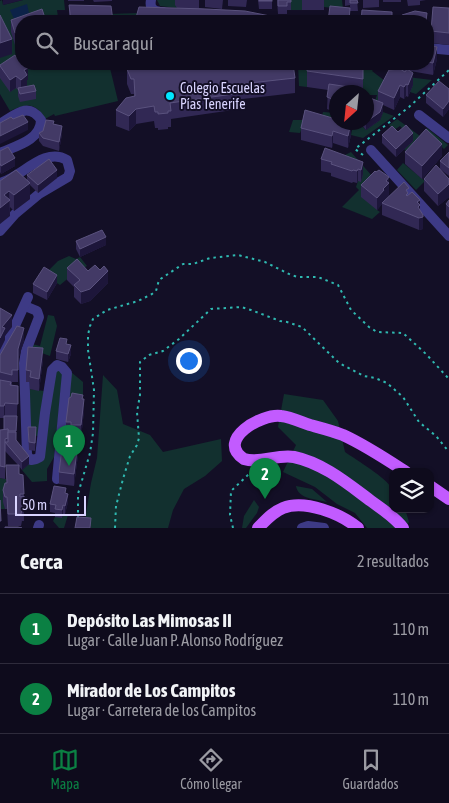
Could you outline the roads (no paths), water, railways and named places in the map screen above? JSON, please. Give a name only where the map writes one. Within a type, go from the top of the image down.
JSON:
[{"type":"main road","points":[[399,468],[344,436],[283,416],[265,417],[250,425],[240,433],[235,446],[238,454],[244,459],[254,460],[286,456],[311,463],[346,482],[403,528]]},
{"type":"main road","points":[[434,489],[449,499]]},
{"type":"main road","points":[[258,528],[273,514],[284,508],[298,506],[332,513],[358,528]]},
{"type":"street","points":[[151,0],[150,5],[152,9],[158,12],[175,13]]},
{"type":"street","points":[[434,49],[449,50]]},
{"type":"street","points":[[0,124],[24,110],[36,112],[41,120],[40,131],[34,137],[0,153]]},
{"type":"street","points":[[419,115],[449,138]]},
{"type":"street","points":[[371,150],[449,236]]},
{"type":"street","points":[[0,183],[36,162],[54,156],[61,156],[67,160],[70,171],[68,177],[39,194],[15,214],[0,231]]},
{"type":"street","points":[[0,359],[27,301],[37,311],[39,316],[26,351],[24,364],[27,455],[31,460],[36,460],[40,457],[44,412],[52,370],[57,365],[62,367],[66,373],[57,479]]},
{"type":"street","points":[[302,528],[308,526],[324,528]]},
{"type":"water","points":[[27,4],[29,13],[15,15],[14,19],[10,10]]},
{"type":"place","name":"Colegio Escuelas Pías Tenerife","points":[[170,96]]},
{"type":"place","name":"Depósito Las Mimosas II","points":[[69,466]]},
{"type":"place","name":"Mirador de Los Campitos","points":[[265,499]]}]
